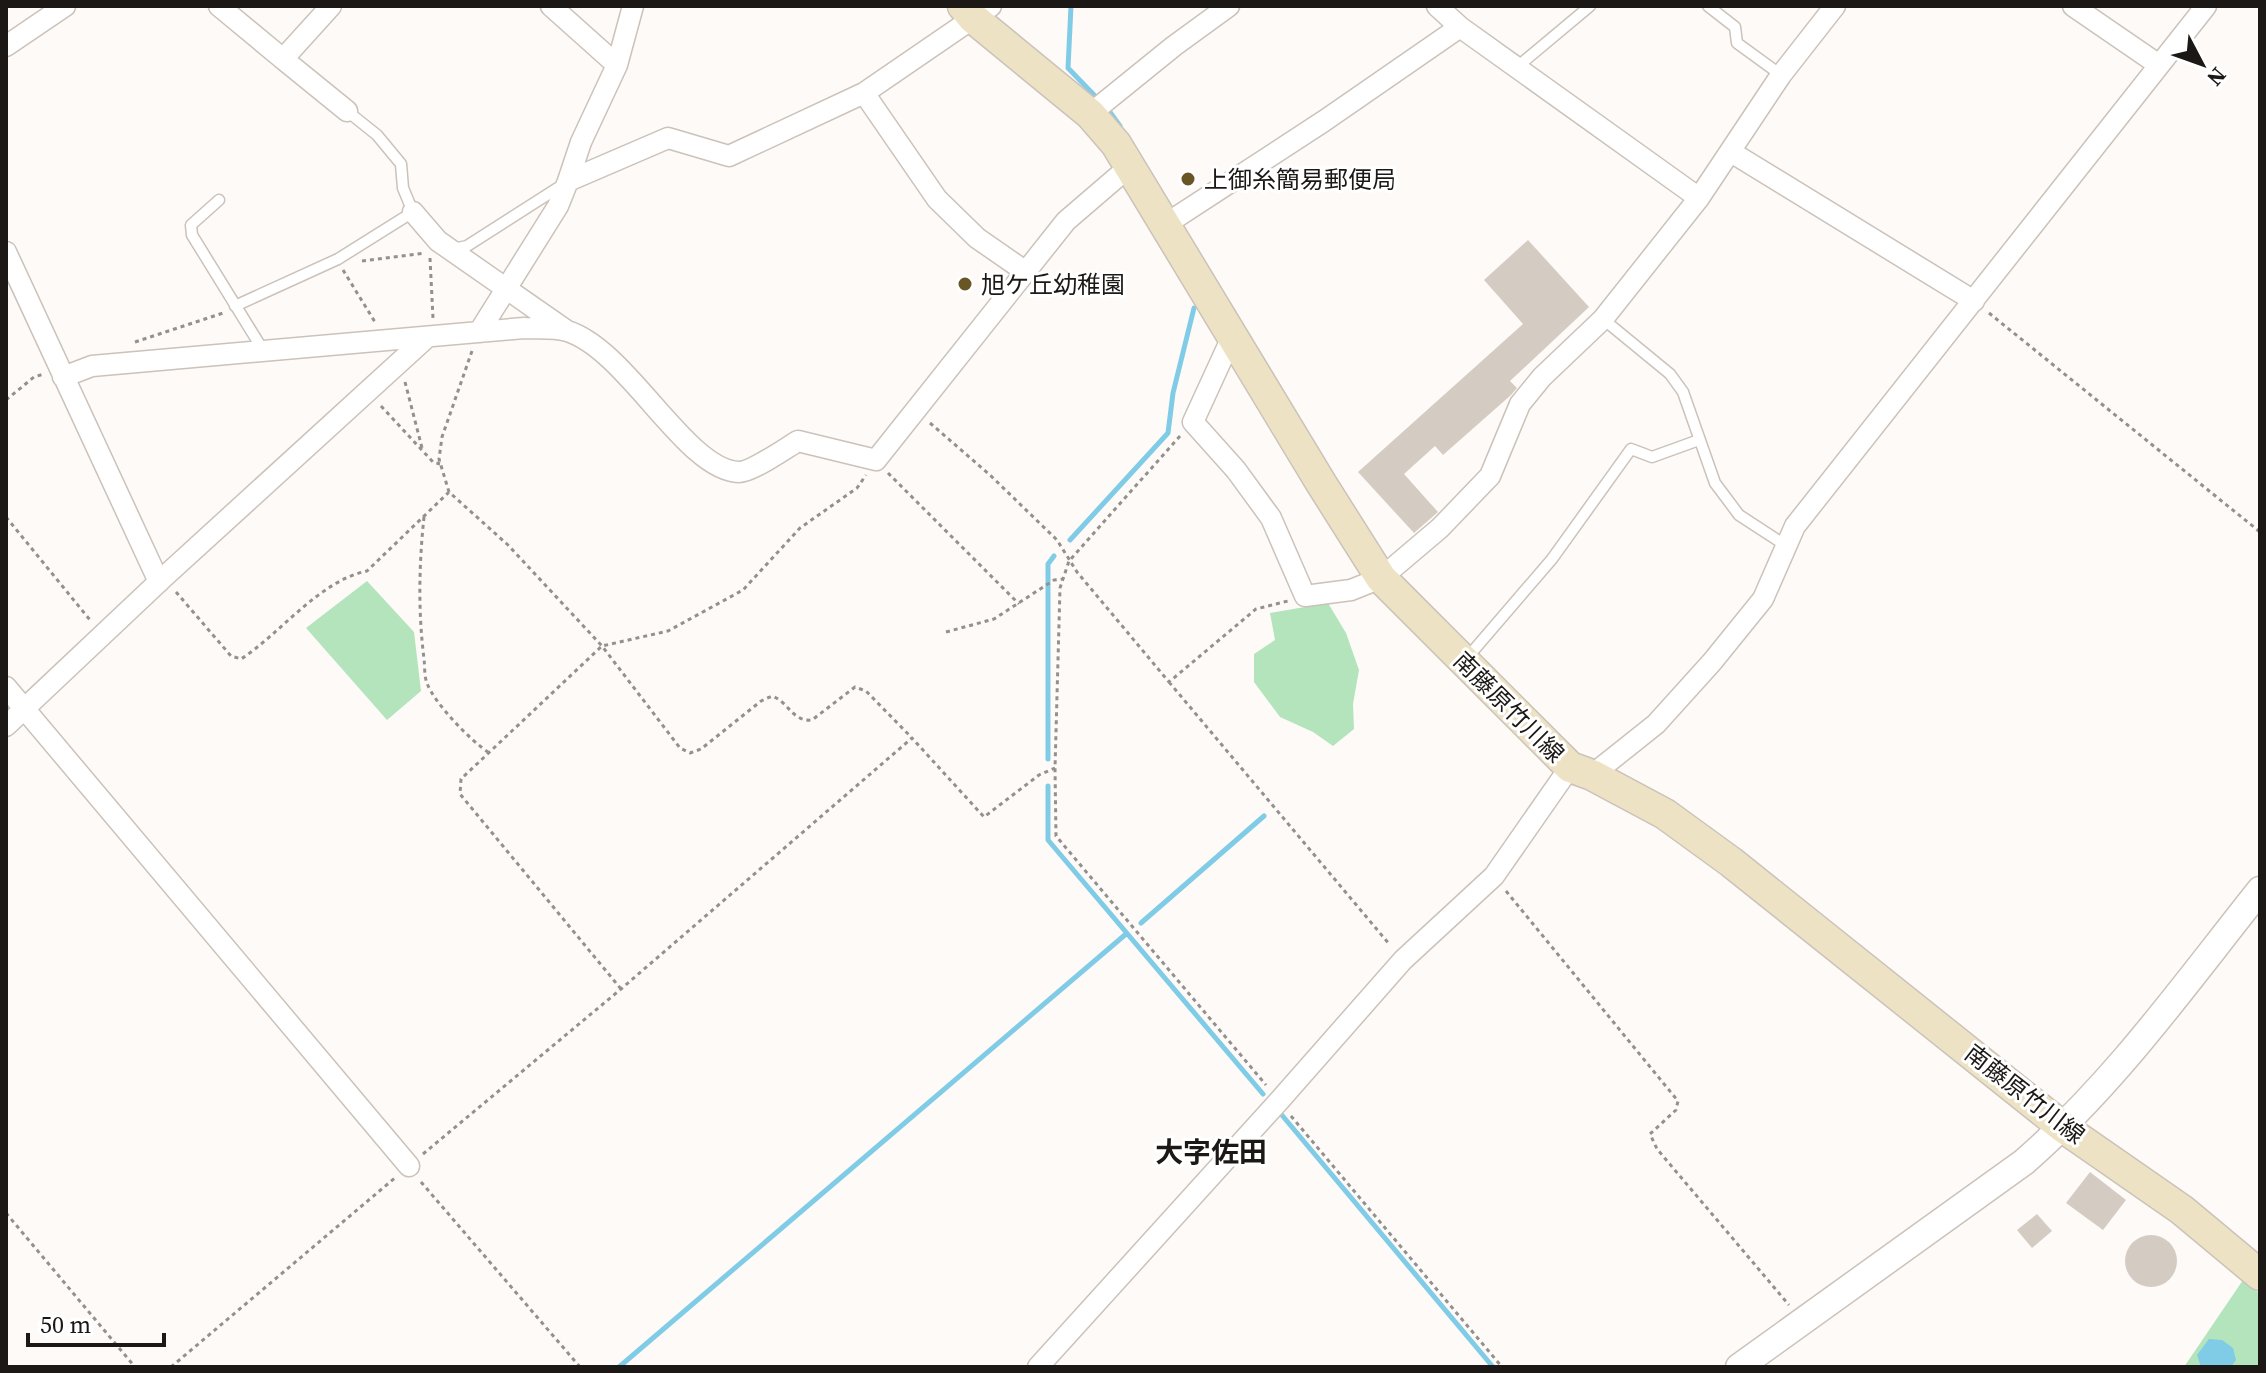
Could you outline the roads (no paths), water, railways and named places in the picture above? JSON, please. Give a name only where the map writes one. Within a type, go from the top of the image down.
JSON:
[{"type":"main road","name":"南藤原竹川線","points":[[976,10],[1090,114],[1116,144],[1381,578],[1420,620],[1581,771],[1665,814],[1731,862],[2064,1128],[2182,1210],[2260,1275]]},
{"type":"street","points":[[6,46],[65,6]]},
{"type":"street","points":[[219,6],[347,111]]},
{"type":"street","points":[[283,59],[331,6]]},
{"type":"street","points":[[551,6],[617,65]]},
{"type":"street","points":[[479,332],[558,206],[581,142],[617,65],[633,6]]},
{"type":"street","points":[[1090,114],[1229,6]]},
{"type":"street","points":[[1437,6],[1460,27],[1699,198]]},
{"type":"street","points":[[1232,337],[1193,422],[1236,470],[1271,518],[1305,596],[1351,590],[1381,578],[1440,528],[1490,476],[1520,404],[1542,377],[1603,319],[1699,198],[1781,75],[1835,6]]},
{"type":"street","points":[[2073,6],[2159,65]]},
{"type":"street","points":[[1038,1367],[1403,960],[1490,880],[1544,807],[1581,771],[1656,724],[1712,662],[1763,599],[1795,526],[2206,6]]},
{"type":"street","points":[[568,181],[668,138],[729,156],[864,93],[976,10]]},
{"type":"street","points":[[1166,224],[1460,27]]},
{"type":"street","points":[[864,93],[937,199],[977,238],[1026,272]]},
{"type":"street","points":[[1731,152],[1974,301]]},
{"type":"street","points":[[413,212],[438,241],[567,331],[602,350],[701,454],[722,469],[743,473],[798,441],[876,460],[1066,221],[1130,166]]},
{"type":"street","points":[[6,252],[161,580]]},
{"type":"street","points":[[61,373],[92,366],[524,328],[567,331]]},
{"type":"street","points":[[6,726],[367,390],[429,338]]},
{"type":"street","points":[[6,687],[409,1166]]},
{"type":"street","points":[[1739,1367],[2024,1162],[2064,1128],[2132,1051],[2260,890]]},
{"type":"lane","points":[[1517,67],[1590,6]]},
{"type":"lane","points":[[1708,6],[1735,27],[1737,43],[1781,75]]},
{"type":"lane","points":[[235,306],[336,263],[413,212],[403,188],[401,164],[377,135],[347,111]]},
{"type":"lane","points":[[453,249],[467,246],[568,181]]},
{"type":"lane","points":[[219,200],[191,225],[192,235],[264,352]]},
{"type":"lane","points":[[1603,319],[1670,374],[1683,392],[1715,483],[1739,515],[1785,545]]},
{"type":"lane","points":[[1465,661],[1552,559],[1631,449],[1652,457],[1699,440]]},
{"type":"water","points":[[2209,1339],[2222,1340],[2233,1348],[2236,1360],[2231,1367],[2201,1367],[2197,1355]]},
{"type":"waterway","points":[[1071,6],[1068,68],[1096,97]]},
{"type":"waterway","points":[[1107,108],[1120,126]]},
{"type":"waterway","points":[[1070,540],[1168,433],[1173,393],[1194,308]]},
{"type":"waterway","points":[[1048,759],[1048,564],[1054,556]]},
{"type":"waterway","points":[[1048,786],[1048,840],[1263,1094]]},
{"type":"waterway","points":[[1141,923],[1264,816]]},
{"type":"waterway","points":[[619,1367],[1126,934]]},
{"type":"waterway","points":[[1281,1114],[1493,1367]]},
{"type":"place","name":"上御糸簡易郵便局","points":[[1188,179]]},
{"type":"place","name":"旭ケ丘幼稚園","points":[[965,284]]},
{"type":"district","name":"大字佐田","points":[[1211,1152]]}]
